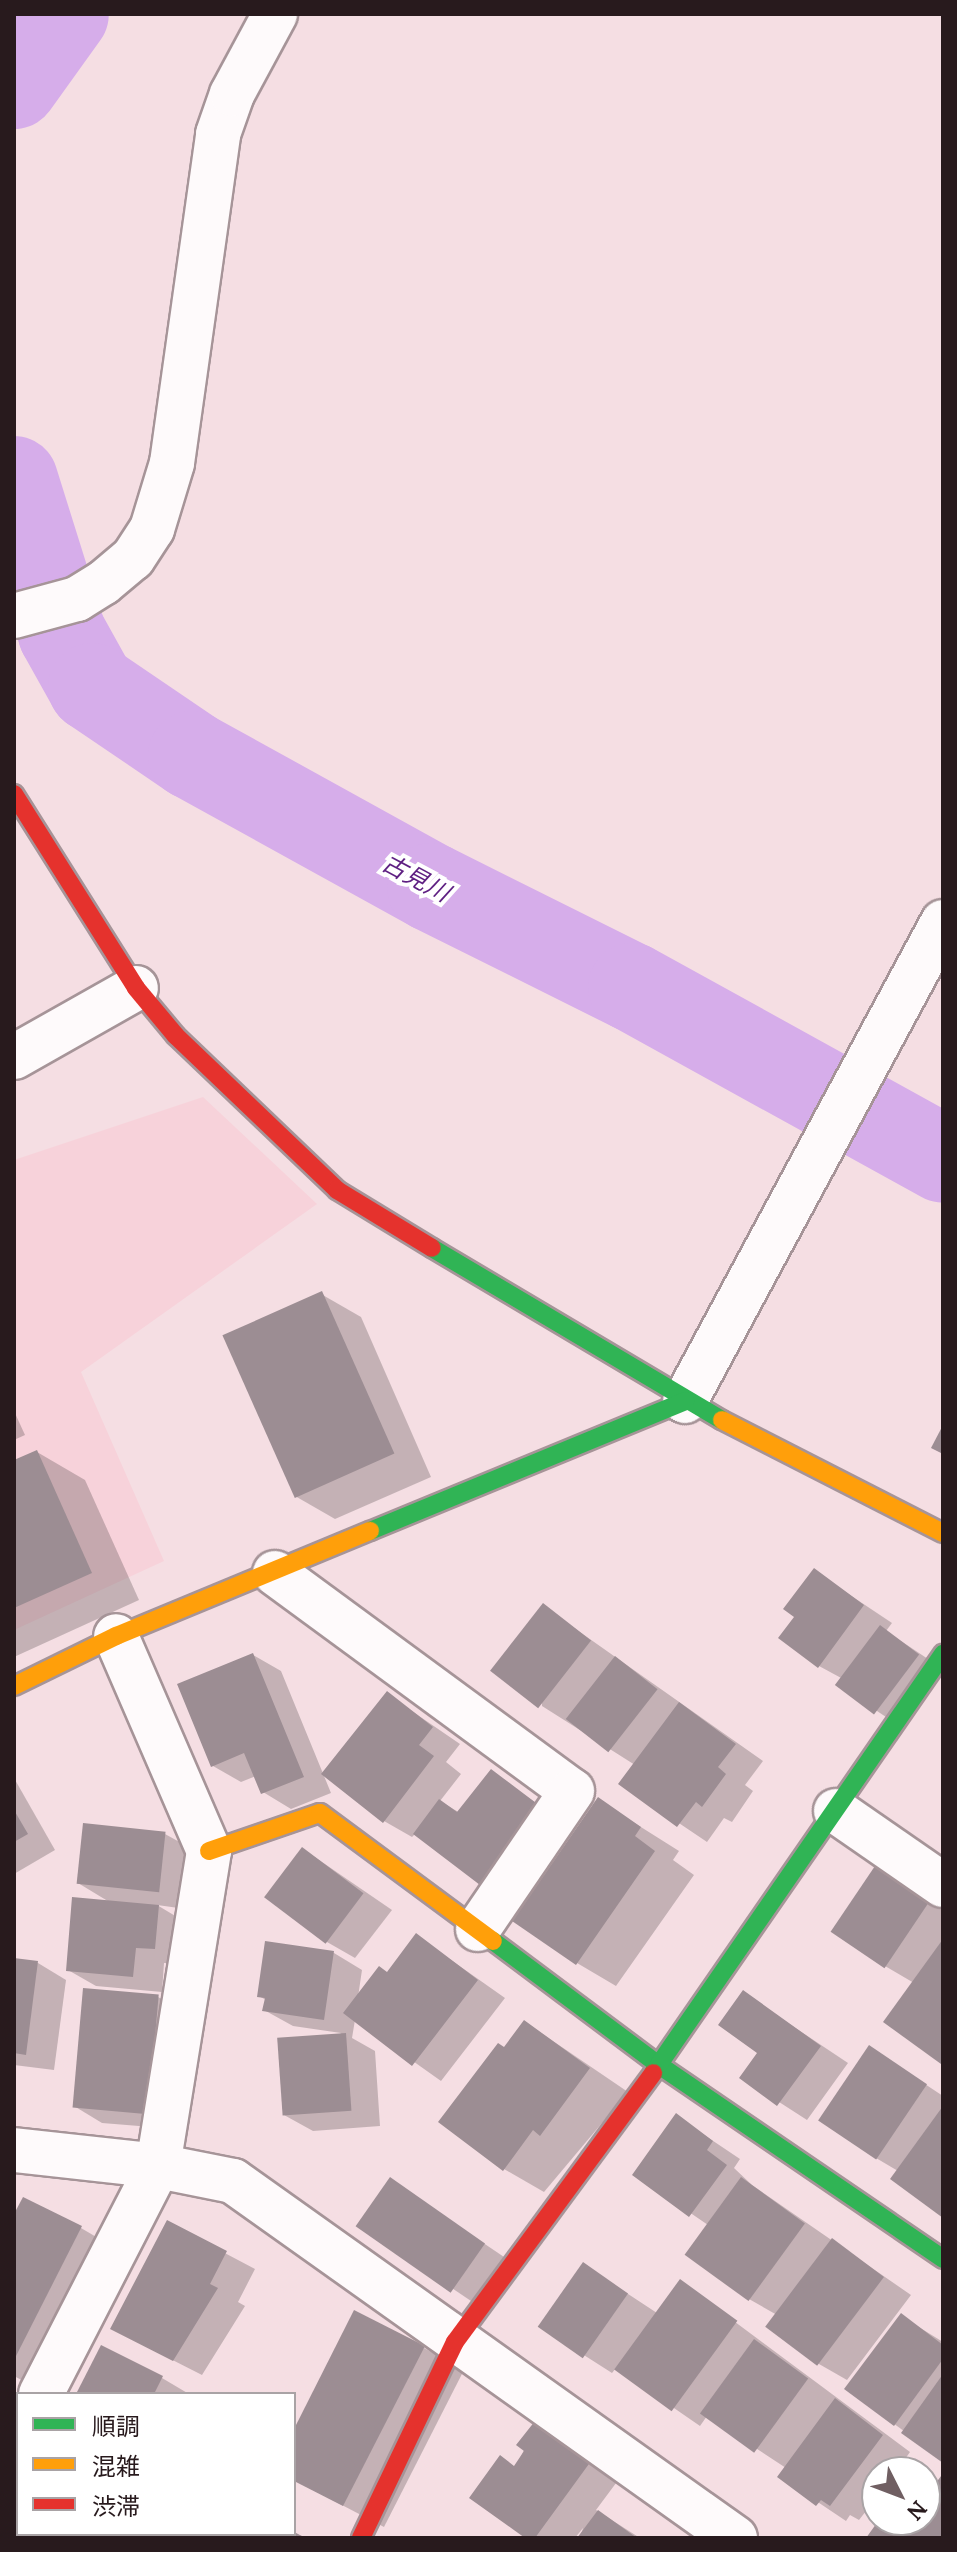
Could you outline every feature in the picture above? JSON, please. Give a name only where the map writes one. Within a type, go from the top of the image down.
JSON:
[{"type":"street","points":[[16,616],[77,599],[133,558],[160,506],[172,463],[218,134],[232,94],[275,14]]},
{"type":"street","points":[[14,794],[136,988],[176,1036],[337,1190],[685,1401],[943,1533]]},
{"type":"street","points":[[14,1686],[116,1636],[275,1573],[685,1401],[943,922]]},
{"type":"street","points":[[14,1057],[136,988]]},
{"type":"street","points":[[275,1573],[572,1791],[478,1929]]},
{"type":"street","points":[[42,2392],[158,2166],[209,1851],[116,1636]]},
{"type":"street","points":[[361,2538],[455,2342],[659,2065],[943,1654]]},
{"type":"street","points":[[836,1811],[943,1885]]},
{"type":"street","points":[[209,1851],[320,1813],[659,2065],[943,2259]]},
{"type":"street","points":[[14,2150],[158,2166],[233,2181],[455,2342],[735,2538]]},
{"type":"shaded area","points":[[203,1097],[317,1204],[81,1372],[164,1561],[14,1630],[14,1160]]},
{"type":"building","points":[[322,1291],[394,1454],[295,1498],[222,1335]]},
{"type":"building","points":[[943,1425],[943,1454],[931,1448]]},
{"type":"building","points":[[37,1450],[92,1573],[14,1608],[14,1460]]},
{"type":"building","points":[[814,1568],[864,1605],[818,1668],[778,1638],[794,1617],[783,1609]]},
{"type":"building","points":[[543,1603],[591,1641],[538,1708],[490,1671]]},
{"type":"building","points":[[880,1625],[919,1654],[874,1714],[835,1685]]},
{"type":"building","points":[[253,1653],[304,1777],[261,1794],[244,1753],[211,1767],[177,1684]]},
{"type":"building","points":[[615,1656],[658,1689],[608,1752],[566,1719]]},
{"type":"building","points":[[387,1691],[433,1727],[419,1745],[434,1756],[383,1823],[321,1774]]},
{"type":"building","points":[[679,1702],[736,1744],[718,1767],[726,1774],[702,1807],[696,1802],[677,1827],[618,1784]]},
{"type":"building","points":[[491,1769],[540,1806],[480,1885],[413,1834],[439,1799],[457,1812]]},
{"type":"building","points":[[598,1797],[641,1827],[635,1836],[655,1851],[576,1965],[512,1921]]},
{"type":"building","points":[[14,1810],[28,1834],[14,1842]]},
{"type":"building","points":[[83,1823],[166,1832],[159,1892],[77,1884]]},
{"type":"building","points":[[302,1847],[363,1893],[326,1944],[264,1897]]},
{"type":"building","points":[[877,1863],[931,1899],[884,1968],[831,1932]]},
{"type":"building","points":[[72,1897],[159,1905],[155,1949],[136,1948],[133,1977],[66,1971]]},
{"type":"building","points":[[416,1933],[478,1980],[412,2066],[343,2013],[379,1966],[387,1972]]},
{"type":"building","points":[[943,1939],[943,2061],[941,2064],[883,2022]]},
{"type":"building","points":[[265,1941],[334,1951],[324,2020],[262,2011],[265,1998],[257,1997]]},
{"type":"building","points":[[14,1958],[38,1961],[26,2055],[14,2053]]},
{"type":"building","points":[[83,1988],[159,1995],[148,2114],[73,2108]]},
{"type":"building","points":[[743,1990],[821,2046],[777,2106],[739,2078],[757,2053],[718,2025]]},
{"type":"building","points":[[524,2020],[590,2068],[540,2136],[533,2130],[503,2171],[438,2122],[498,2043],[504,2047]]},
{"type":"building","points":[[346,2033],[351,2111],[283,2116],[277,2038]]},
{"type":"building","points":[[869,2045],[927,2084],[876,2160],[818,2120]]},
{"type":"building","points":[[943,2106],[943,2218],[890,2179]]},
{"type":"building","points":[[676,2113],[713,2141],[707,2150],[727,2165],[689,2217],[632,2175]]},
{"type":"building","points":[[390,2177],[485,2244],[451,2293],[356,2226]]},
{"type":"building","points":[[741,2177],[805,2223],[748,2301],[685,2255]]},
{"type":"building","points":[[23,2197],[82,2226],[14,2360],[14,2214]]},
{"type":"building","points":[[167,2220],[227,2251],[210,2284],[218,2288],[173,2361],[110,2329]]},
{"type":"building","points":[[832,2238],[884,2277],[817,2366],[765,2327]]},
{"type":"building","points":[[583,2262],[628,2294],[583,2358],[538,2327]]},
{"type":"building","points":[[680,2279],[737,2321],[672,2411],[614,2370]]},
{"type":"building","points":[[354,2310],[425,2346],[343,2506],[296,2482],[296,2425]]},
{"type":"building","points":[[901,2313],[943,2345],[943,2359],[894,2426],[844,2389]]},
{"type":"building","points":[[754,2339],[808,2378],[754,2453],[700,2413]]},
{"type":"building","points":[[101,2345],[163,2376],[155,2392],[77,2392]]},
{"type":"building","points":[[943,2374],[943,2463],[941,2456],[933,2456],[901,2433]]},
{"type":"building","points":[[835,2398],[883,2435],[867,2456],[861,2456],[861,2464],[830,2506],[821,2500],[816,2506],[777,2477]]},
{"type":"building","points":[[539,2416],[594,2457],[535,2538],[525,2538],[469,2498],[500,2455],[514,2466],[524,2451],[516,2445]]},
{"type":"building","points":[[941,2476],[943,2538],[866,2538],[941,2536]]},
{"type":"building","points":[[598,2510],[637,2538],[577,2538]]},
{"type":"building","points":[[296,2533],[306,2538],[245,2538],[296,2536]]},
{"type":"waterway","name":"古見川","points":[[14,85],[65,14]]},
{"type":"waterway","name":"古見川","points":[[14,480],[62,633],[92,687],[192,755],[431,887],[632,987],[943,1159]]},
{"type":"traffic: fast","points":[[432,1248],[722,1420]]},
{"type":"traffic: fast","points":[[370,1531],[685,1401]]},
{"type":"traffic: fast","points":[[653,2073],[943,1654]]},
{"type":"traffic: fast","points":[[493,1941],[659,2065],[943,2259]]},
{"type":"traffic: slow","points":[[722,1420],[943,1533]]},
{"type":"traffic: slow","points":[[14,1686],[116,1636],[370,1531]]},
{"type":"traffic: slow","points":[[209,1851],[320,1813],[493,1941]]},
{"type":"traffic: jam","points":[[14,794],[136,988],[176,1036],[337,1190],[432,1248]]},
{"type":"traffic: jam","points":[[361,2538],[455,2342],[653,2073]]}]
